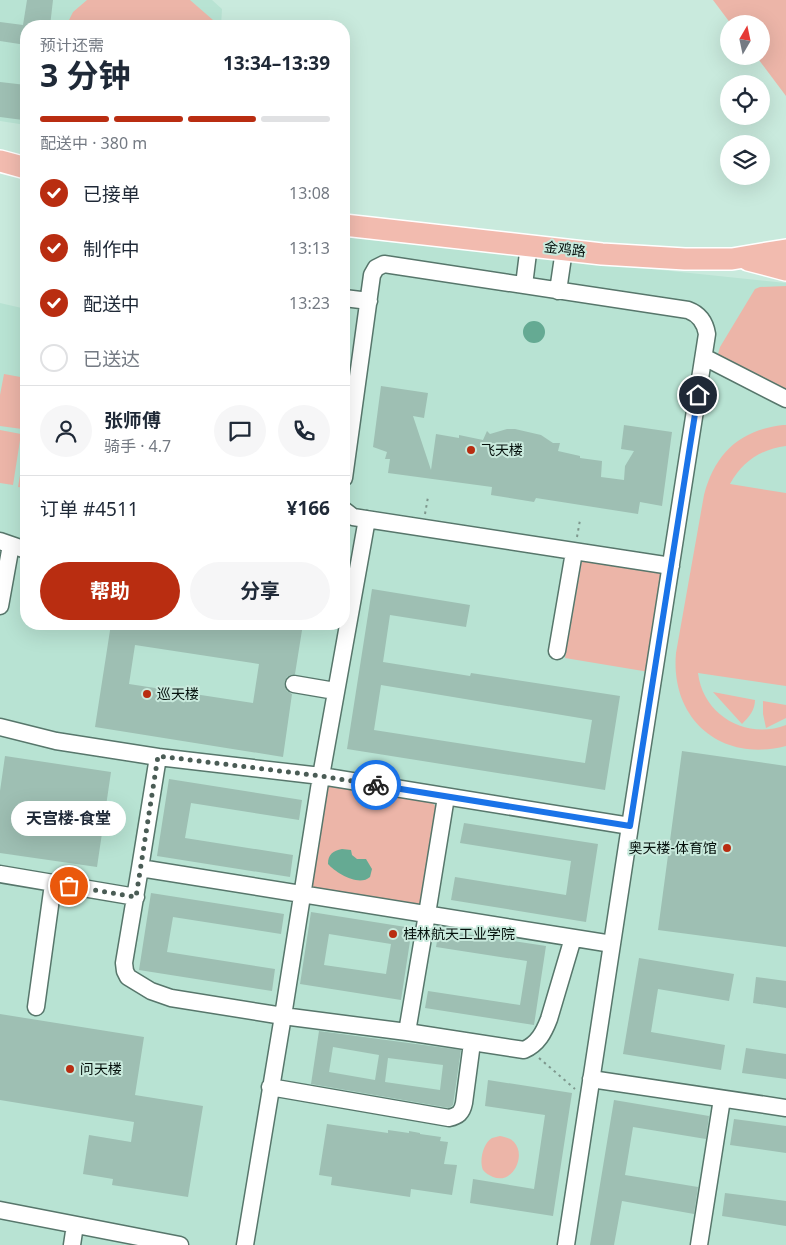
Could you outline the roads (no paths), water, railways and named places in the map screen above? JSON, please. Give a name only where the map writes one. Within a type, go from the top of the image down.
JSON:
[{"type":"main road","points":[[0,161],[20,166]]},
{"type":"main road","name":"金鸡路","points":[[350,226],[602,254],[708,260],[740,258],[786,250]]},
{"type":"main road","points":[[740,258],[786,270]]},
{"type":"lane","points":[[524,286],[529,245]]},
{"type":"lane","points":[[558,291],[564,250]]},
{"type":"lane","points":[[350,436],[374,271],[384,264],[524,286],[540,292],[558,291],[692,312],[701,319],[706,328],[704,356],[566,1245]]},
{"type":"lane","points":[[350,299],[369,301]]},
{"type":"lane","points":[[704,356],[786,399]]},
{"type":"lane","points":[[350,515],[366,520],[671,566]]},
{"type":"lane","points":[[350,596],[366,520]]},
{"type":"lane","points":[[0,606],[12,545]]},
{"type":"lane","points":[[557,651],[574,552]]},
{"type":"lane","points":[[245,1245],[344,630]]},
{"type":"lane","points":[[294,684],[335,690]]},
{"type":"lane","points":[[0,728],[56,740],[158,756],[321,776],[630,826]]},
{"type":"lane","points":[[158,756],[124,963],[124,971],[128,977],[151,991],[171,998],[283,1016],[524,1050],[533,1045],[545,1030],[573,938]]},
{"type":"lane","points":[[407,1032],[446,797]]},
{"type":"lane","points":[[140,868],[612,944]]},
{"type":"lane","points":[[0,874],[136,897]]},
{"type":"lane","points":[[36,1008],[53,884]]},
{"type":"lane","points":[[270,1087],[449,1118],[463,1110],[472,1043]]},
{"type":"lane","points":[[591,1079],[786,1108]]},
{"type":"lane","points":[[699,1245],[722,1098]]},
{"type":"lane","points":[[0,1210],[180,1245]]},
{"type":"lane","points":[[72,1245],[76,1225]]},
{"type":"place","name":"飞天楼","points":[[471,450]]},
{"type":"place","name":"巡天楼","points":[[147,694]]},
{"type":"place","name":"奥天楼-体育馆","points":[[727,848]]},
{"type":"place","name":"天宫楼-食堂","points":[[69,886]]},
{"type":"place","name":"桂林航天工业学院","points":[[393,934]]},
{"type":"place","name":"问天楼","points":[[70,1069]]}]
